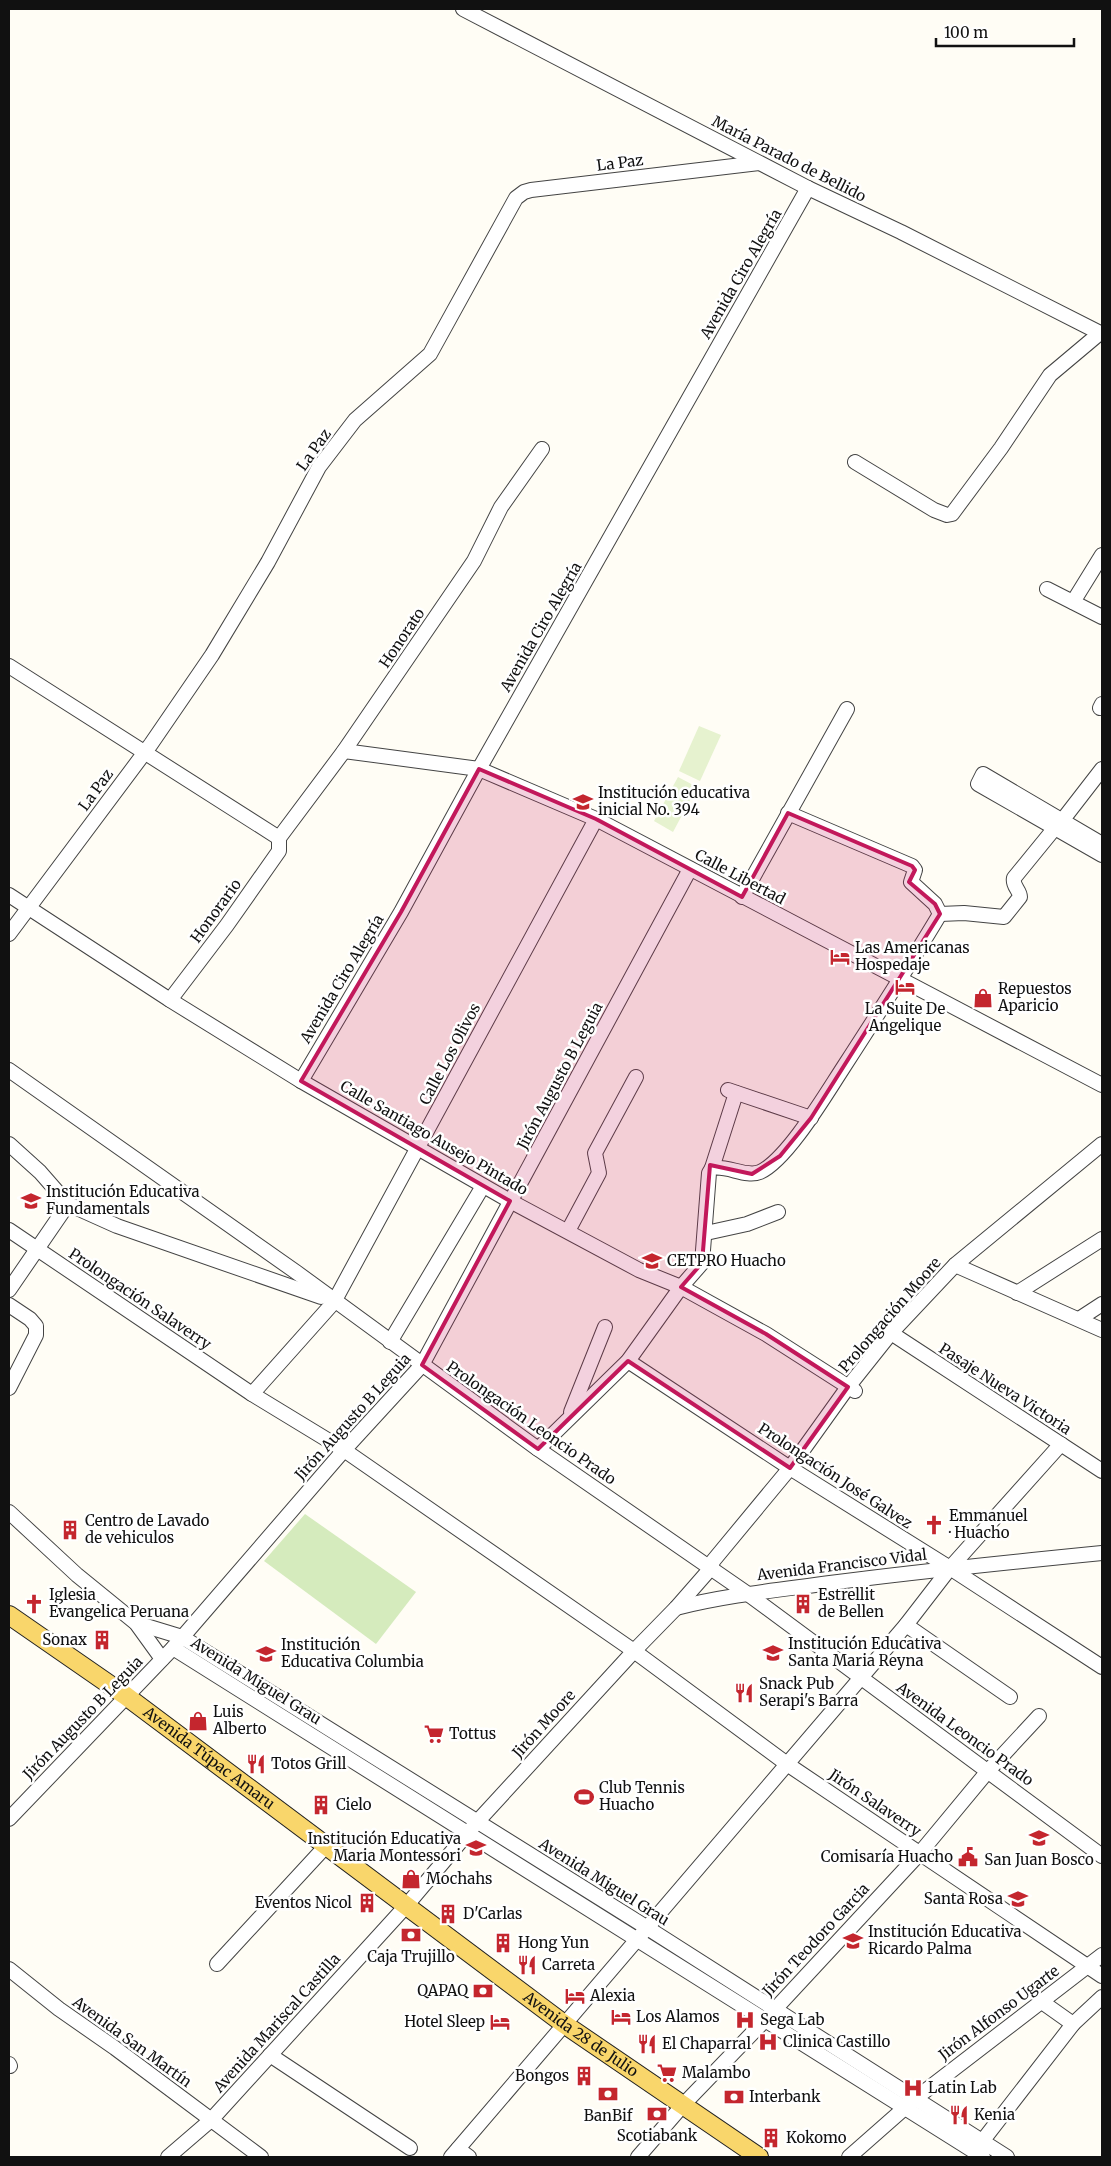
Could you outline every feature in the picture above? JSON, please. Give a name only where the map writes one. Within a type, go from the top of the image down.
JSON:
[{"type":"main road","name":"Avenida Túpac Amaru","points":[[9,1615],[126,1696],[406,1906]]},
{"type":"main road","name":"Avenida 28 de Julio","points":[[406,1906],[564,2024],[759,2157]]},
{"type":"street","name":"María Parado de Bellido","points":[[463,9],[808,188],[901,232],[1101,333]]},
{"type":"street","name":"La Paz","points":[[9,934],[144,753],[212,655],[268,562],[319,467],[355,420],[430,354],[516,198],[524,192],[531,190],[759,163]]},
{"type":"street","name":"Avenida Ciro Alegría","points":[[301,1081],[401,912],[478,769],[808,188]]},
{"type":"street","points":[[855,462],[934,510],[947,515],[952,514],[1001,448],[1050,376],[1101,333]]},
{"type":"street","name":"Honorato","points":[[279,838],[344,752],[474,562],[501,507],[542,449]]},
{"type":"street","points":[[1073,602],[1102,555]]},
{"type":"street","points":[[1047,588],[1102,617]]},
{"type":"street","points":[[9,666],[279,838]]},
{"type":"street","points":[[742,897],[847,708]]},
{"type":"street","name":"Calle Libertad","points":[[344,752],[478,769],[596,819],[1102,1085]]},
{"type":"street","points":[[940,914],[964,913],[1004,917],[1020,897],[1014,884],[1014,878],[1102,769]]},
{"type":"street","points":[[981,779],[1058,825],[1102,855]]},
{"type":"street","points":[[788,813],[912,866],[915,870],[911,882],[935,904],[940,914]]},
{"type":"street","name":"Calle Los Olivos","points":[[252,1394],[334,1302],[596,819]]},
{"type":"street","points":[[1058,825],[1102,844]]},
{"type":"street","name":"Honorario","points":[[170,1000],[227,925],[279,851],[279,838]]},
{"type":"street","name":"Jirón Augusto B Leguia","points":[[9,1819],[162,1659],[344,1450],[422,1365],[690,869]]},
{"type":"street","name":"Calle Santiago Ausejo Pintado","points":[[9,895],[170,1000],[301,1081],[510,1201],[639,1270],[681,1287],[766,1334],[852,1389]]},
{"type":"street","points":[[712,1168],[718,1167],[752,1174],[761,1171],[780,1156],[811,1118],[901,979],[940,914]]},
{"type":"street","name":"Prolongación Leoncio Prado","points":[[9,1061],[320,1282],[334,1302]]},
{"type":"street","name":"Prolongación Leoncio Prado","points":[[9,1070],[296,1272],[334,1302],[538,1449],[711,1568]]},
{"type":"street","points":[[568,1232],[599,1173],[596,1153],[636,1077]]},
{"type":"street","points":[[538,1449],[628,1360],[681,1287],[702,1263],[706,1233],[709,1173],[712,1168],[732,1092],[811,1118]]},
{"type":"street","name":"Prolongación Leoncio Prado","points":[[9,1144],[40,1172],[68,1204],[117,1226],[334,1302]]},
{"type":"street","name":"Prolongación Moore","points":[[794,1469],[894,1335],[959,1266],[1102,1144]]},
{"type":"street","name":"Prolongación Moore","points":[[959,1266],[1102,1155]]},
{"type":"street","points":[[390,1342],[483,1186]]},
{"type":"street","points":[[9,1290],[68,1204]]},
{"type":"street","points":[[706,1233],[741,1225],[778,1212]]},
{"type":"street","name":"Prolongación Salaverry","points":[[9,1230],[252,1394],[344,1450]]},
{"type":"street","points":[[1017,1293],[1102,1239]]},
{"type":"street","points":[[959,1266],[1102,1330]]},
{"type":"street","points":[[9,1304],[30,1319],[36,1326],[36,1335],[9,1388]]},
{"type":"street","points":[[1079,1320],[1102,1304]]},
{"type":"street","points":[[569,1418],[605,1327]]},
{"type":"street","name":"Pasaje Nueva Victoria","points":[[894,1335],[1102,1471]]},
{"type":"street","name":"Prolongación José Galvez","points":[[628,1360],[1102,1668]]},
{"type":"street","points":[[459,2155],[564,2024],[646,1927],[906,1626],[950,1568],[1061,1444]]},
{"type":"street","name":"Jirón Salaverry","points":[[344,1450],[634,1650],[787,1764],[1102,1976]]},
{"type":"street","name":"Jirón Moore","points":[[406,1906],[472,1828],[634,1650],[676,1608],[711,1568],[713,1561],[794,1469]]},
{"type":"street","points":[[9,1512],[76,1575],[136,1623],[162,1659]]},
{"type":"street","name":"Avenida Francisco Vidal","points":[[676,1608],[708,1600],[748,1594],[950,1568],[1102,1553]]},
{"type":"street","name":"Avenida Leoncio Prado","points":[[711,1568],[1102,1856]]},
{"type":"street","name":"Avenida Miguel Grau","points":[[136,1623],[177,1642],[472,1828],[636,1939],[904,2108],[978,2152],[1007,2157]]},
{"type":"street","points":[[906,1626],[1010,1697]]},
{"type":"street","name":"Jirón Teodoro Garcia","points":[[638,2157],[683,2105],[765,2020],[920,1853],[988,1771],[1038,1716]]},
{"type":"street","name":"Avenida Miguel Grau","points":[[472,1828],[646,1927],[916,2098],[978,2152]]},
{"type":"street","points":[[217,1964],[326,1846]]},
{"type":"street","name":"Avenida Mariscal Castilla","points":[[168,2157],[211,2120],[406,1906]]},
{"type":"street","name":"Jirón Alfonso Ugarte","points":[[849,2157],[916,2098],[1102,1956]]},
{"type":"street","name":"Avenida San Martín","points":[[9,1970],[260,2157]]},
{"type":"street","points":[[978,2152],[1072,2024],[1102,1997]]},
{"type":"street","points":[[1042,2002],[1072,2024]]},
{"type":"street","points":[[270,2055],[410,2148]]},
{"type":"highlighted area","points":[[479,769],[596,819],[742,897],[788,813],[912,866],[915,870],[909,882],[935,904],[940,914],[811,1118],[780,1156],[752,1174],[710,1165],[702,1263],[681,1287],[766,1334],[848,1387],[790,1468],[628,1361],[538,1449],[422,1365],[510,1201],[301,1081],[401,912]]},
{"type":"green space","points":[[699,726],[721,735],[700,781],[679,771]]},
{"type":"green space","points":[[678,777],[697,787],[673,832],[654,821]]},
{"type":"green space","points":[[305,1514],[416,1592],[376,1644],[264,1561]]},
{"type":"place","name":"Institución educativa inicial No. 394","points":[[583,802]]},
{"type":"place","name":"Las Americanas Hospedaje","points":[[840,957]]},
{"type":"place","name":"La Suite De Angelique","points":[[905,987]]},
{"type":"place","name":"Repuestos Aparicio","points":[[983,998]]},
{"type":"place","name":"Institución Educativa Fundamentals","points":[[31,1201]]},
{"type":"place","name":"CETPRO Huacho","points":[[652,1261]]},
{"type":"place","name":"Emmanuel · Huacho","points":[[934,1525]]},
{"type":"place","name":"Centro de Lavado de vehiculos","points":[[70,1530]]},
{"type":"place","name":"Iglesia Evangelica Peruana","points":[[34,1604]]},
{"type":"place","name":"Estrellit de Bellen","points":[[803,1604]]},
{"type":"place","name":"Sonax","points":[[102,1640]]},
{"type":"place","name":"Institución Educativa Santa Maria Reyna","points":[[773,1653]]},
{"type":"place","name":"Institución Educativa Columbia","points":[[266,1654]]},
{"type":"place","name":"Snack Pub Serapi's Barra","points":[[744,1693]]},
{"type":"place","name":"Luis Alberto","points":[[198,1721]]},
{"type":"place","name":"Tottus","points":[[434,1734]]},
{"type":"place","name":"Totos Grill","points":[[256,1764]]},
{"type":"place","name":"Club Tennis Huacho","points":[[584,1797]]},
{"type":"place","name":"Cielo","points":[[321,1805]]},
{"type":"place","name":"San Juan Bosco","points":[[1039,1838]]},
{"type":"place","name":"Institución Educativa Maria Montessori","points":[[476,1848]]},
{"type":"place","name":"Comisaría Huacho","points":[[968,1857]]},
{"type":"place","name":"Mochahs","points":[[411,1879]]},
{"type":"place","name":"Santa Rosa","points":[[1018,1899]]},
{"type":"place","name":"Eventos Nicol","points":[[367,1903]]},
{"type":"place","name":"D'Carlas","points":[[448,1914]]},
{"type":"place","name":"Caja Trujillo","points":[[411,1935]]},
{"type":"place","name":"Institución Educativa Ricardo Palma","points":[[853,1941]]},
{"type":"place","name":"Hong Yun","points":[[503,1943]]},
{"type":"place","name":"Carreta","points":[[527,1965]]},
{"type":"place","name":"QAPAQ","points":[[483,1991]]},
{"type":"place","name":"Alexia","points":[[575,1996]]},
{"type":"place","name":"Los Alamos","points":[[621,2017]]},
{"type":"place","name":"Sega Lab","points":[[745,2020]]},
{"type":"place","name":"Hotel Sleep","points":[[500,2022]]},
{"type":"place","name":"Clinica Castillo","points":[[768,2042]]},
{"type":"place","name":"El Chaparral","points":[[647,2044]]},
{"type":"place","name":"Malambo","points":[[667,2073]]},
{"type":"place","name":"Bongos","points":[[584,2076]]},
{"type":"place","name":"Latin Lab","points":[[913,2088]]},
{"type":"place","name":"BanBif","points":[[608,2094]]},
{"type":"place","name":"Interbank","points":[[734,2097]]},
{"type":"place","name":"Scotiabank","points":[[657,2114]]},
{"type":"place","name":"Kenia","points":[[959,2115]]},
{"type":"place","name":"Kokomo","points":[[771,2138]]}]
